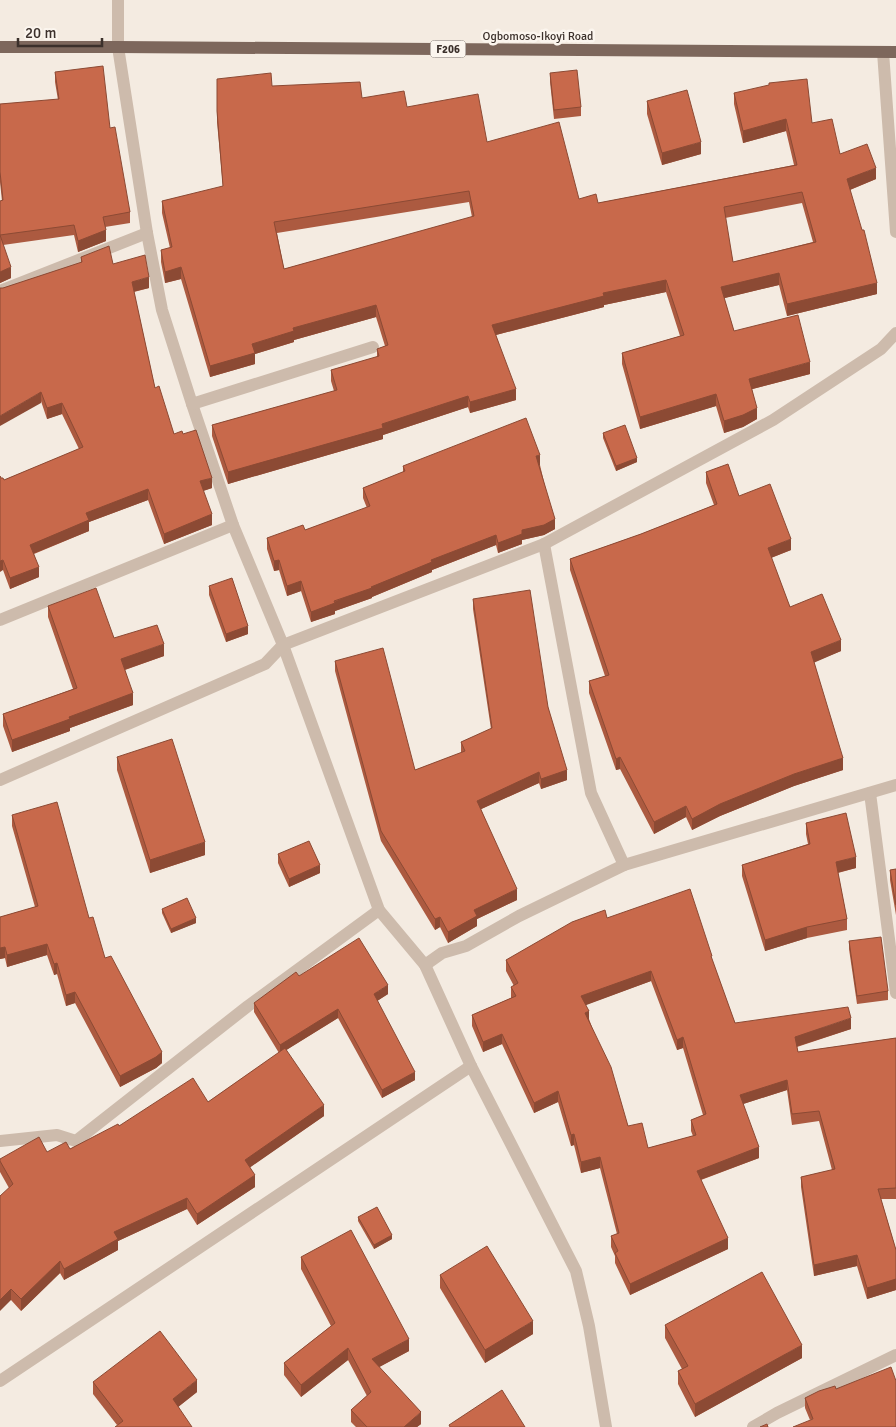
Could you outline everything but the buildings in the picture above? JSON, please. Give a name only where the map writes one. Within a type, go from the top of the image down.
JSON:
[{"type":"main road","name":"Ogbomoso-Ikoyi Road","points":[[0,47],[890,52]]},
{"type":"street","points":[[118,0],[118,47],[147,233],[162,310],[233,524],[283,645],[379,910],[425,965],[471,1066],[576,1271],[589,1326],[606,1427]]},
{"type":"street","points":[[890,52],[896,232]]},
{"type":"street","points":[[0,291],[147,233]]},
{"type":"street","points":[[0,780],[265,664],[283,645],[544,544],[773,420],[881,349],[896,333]]},
{"type":"street","points":[[192,404],[373,347]]},
{"type":"street","points":[[0,620],[233,524]]},
{"type":"street","points":[[544,544],[591,794],[624,865]]},
{"type":"street","points":[[425,965],[442,953],[466,946],[519,916],[624,865],[896,785]]},
{"type":"street","points":[[870,793],[896,993]]},
{"type":"street","points":[[0,1141],[57,1135],[76,1141],[248,1006],[379,910]]},
{"type":"street","points":[[0,1381],[471,1066]]},
{"type":"street","points":[[752,1427],[896,1355]]}]
